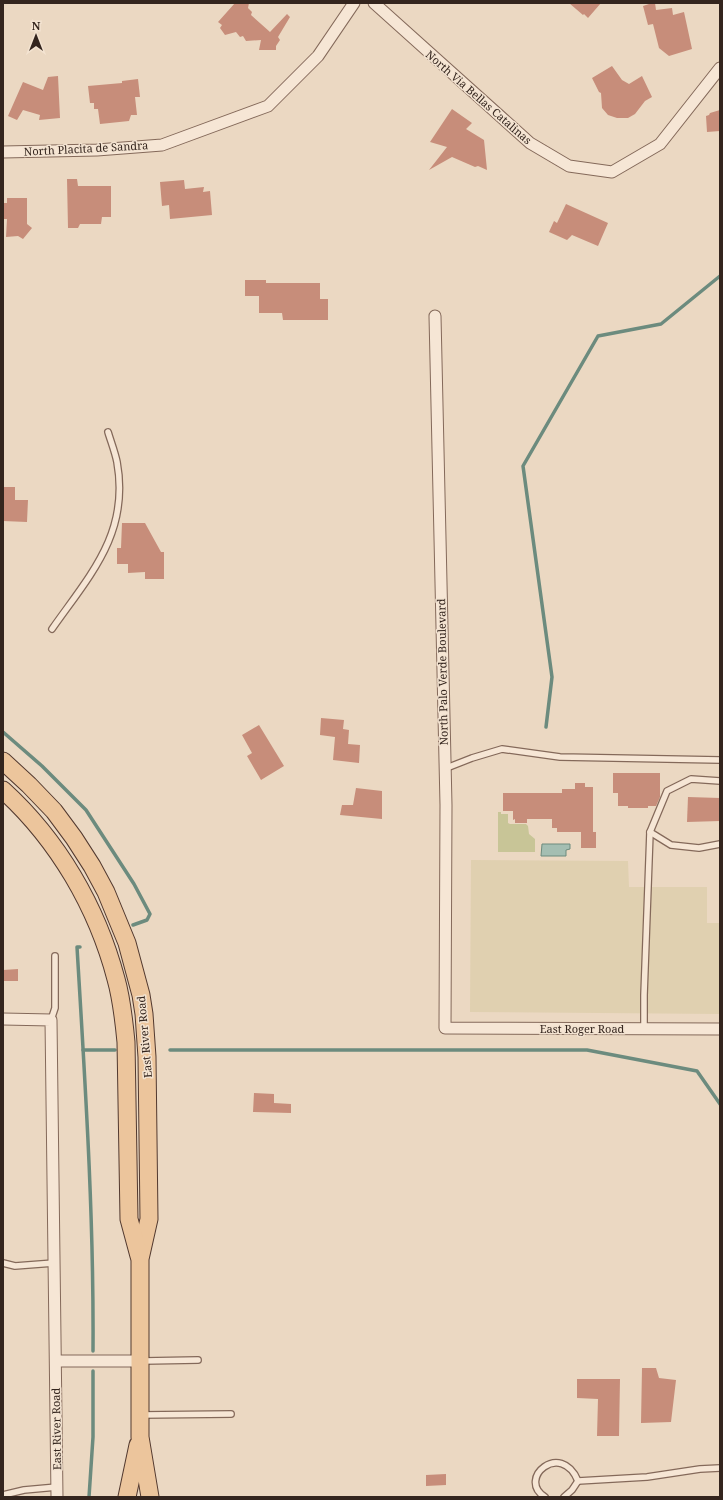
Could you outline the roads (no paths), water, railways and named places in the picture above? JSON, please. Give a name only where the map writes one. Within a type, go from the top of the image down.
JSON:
[{"type":"main road","name":"East River Road","points":[[3,761],[29,785],[54,812],[74,838],[106,892],[127,942],[134,966],[144,1014],[147,1064],[149,1219],[140,1259],[140,1437],[150,1497]]},
{"type":"main road","name":"East River Road","points":[[3,790],[27,814],[50,841],[76,881],[106,947],[116,980],[123,1015],[126,1050],[130,1219],[140,1259]]},
{"type":"main road","name":"East River Road","points":[[127,1497],[140,1437]]},
{"type":"street","name":"North Placita de Sandra","points":[[3,152],[97,150],[162,145],[268,106],[318,56],[354,3]]},
{"type":"street","name":"North Via Bellas Catalinas","points":[[374,3],[530,143],[569,166],[612,172],[660,144],[720,68]]},
{"type":"street","name":"North Palo Verde Boulevard","points":[[435,316],[444,770],[446,805],[445,1028]]},
{"type":"street","points":[[3,1019],[50,1020]]},
{"type":"street","name":"East River Road","points":[[50,1020],[57,1492]]},
{"type":"street","name":"East Roger Road","points":[[445,1028],[720,1029]]},
{"type":"street","points":[[56,1361],[140,1361]]},
{"type":"lane","points":[[52,629],[91,574],[107,547],[113,531],[119,500],[117,461],[108,432]]},
{"type":"lane","points":[[444,770],[472,758],[502,749],[560,757],[720,760]]},
{"type":"lane","points":[[644,1029],[650,832],[668,791],[690,779],[720,781]]},
{"type":"lane","points":[[650,832],[671,845],[699,848],[720,844]]},
{"type":"lane","points":[[50,1020],[55,1008],[55,956]]},
{"type":"lane","points":[[3,1263],[15,1266],[54,1263]]},
{"type":"lane","points":[[140,1361],[198,1360]]},
{"type":"lane","points":[[140,1415],[231,1414]]},
{"type":"lane","points":[[545,1497],[541,1494],[536,1485],[538,1473],[545,1466],[555,1463],[565,1465],[572,1470],[578,1482]]},
{"type":"lane","points":[[564,1497],[578,1482],[647,1477],[700,1469],[720,1468]]},
{"type":"lane","points":[[3,1494],[24,1490],[57,1492]]},
{"type":"waterway","points":[[546,727],[552,677],[523,466],[598,336],[661,324],[720,276]]},
{"type":"waterway","points":[[3,732],[42,766],[86,810],[134,884],[150,914],[147,920],[133,925]]},
{"type":"waterway","points":[[80,947],[77,947],[86,1098],[92,1250],[93,1351]]},
{"type":"waterway","points":[[83,1050],[115,1050]]},
{"type":"waterway","points":[[170,1050],[587,1050],[697,1071],[720,1104]]},
{"type":"waterway","points":[[89,1497],[93,1437],[93,1371]]}]
